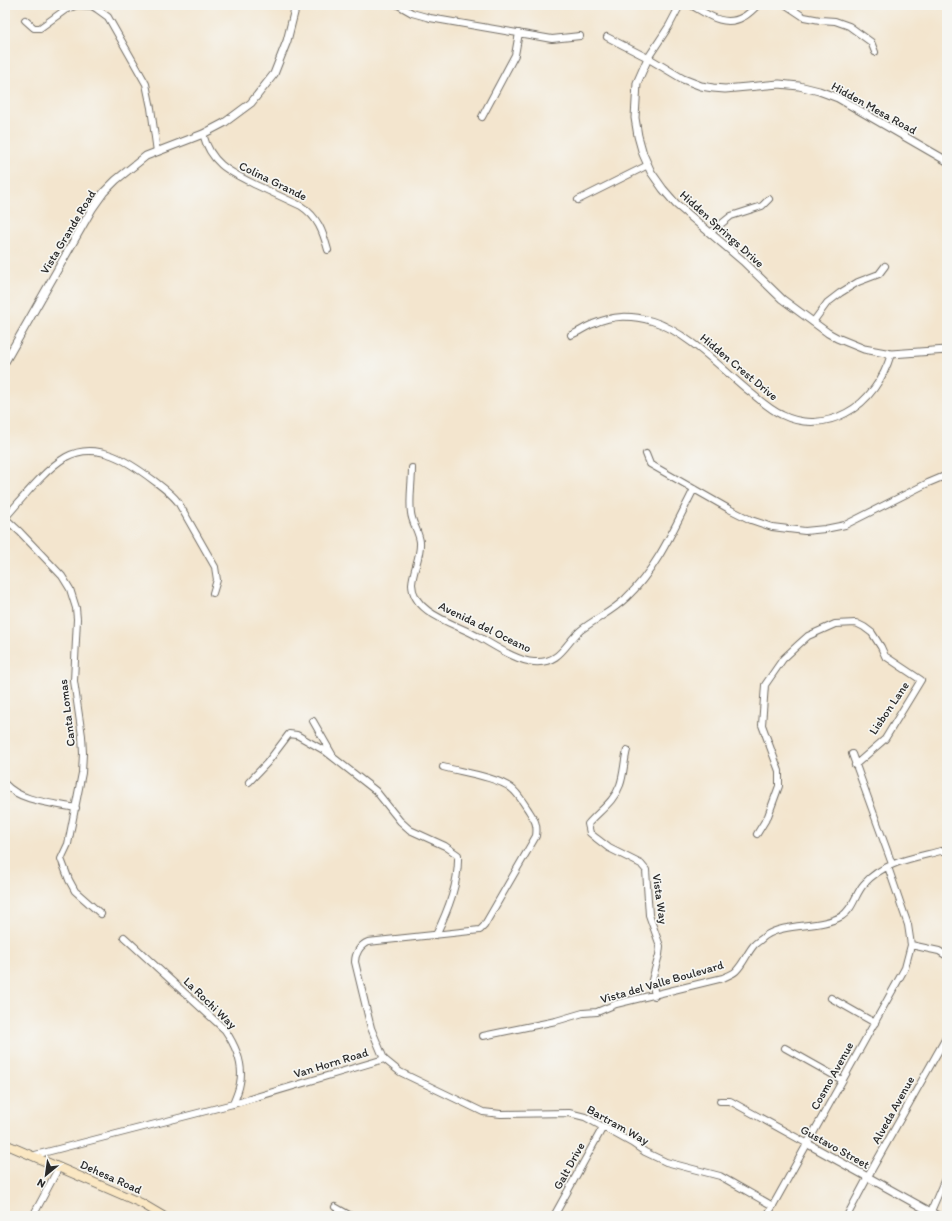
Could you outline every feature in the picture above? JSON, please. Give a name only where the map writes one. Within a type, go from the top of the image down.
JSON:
[{"type":"main road","name":"Dehesa Road","points":[[5,1144],[141,1203],[162,1216]]},
{"type":"street","points":[[26,20],[34,28],[40,28],[65,10],[77,5],[92,6],[108,17],[146,84],[152,112],[157,152]]},
{"type":"street","name":"Vista Grande Road","points":[[5,362],[88,216],[104,192],[119,176],[146,156],[203,134],[224,123],[251,103],[274,74],[287,41],[296,5]]},
{"type":"street","points":[[398,5],[412,13],[424,17],[552,39],[580,36]]},
{"type":"street","name":"Hidden Springs Drive","points":[[680,5],[669,26],[648,58],[637,83],[635,118],[640,145],[648,165],[669,197],[743,261],[782,299],[828,333],[846,343],[864,349],[891,354],[947,350]]},
{"type":"street","points":[[691,5],[716,19],[727,21],[742,17],[758,5]]},
{"type":"street","points":[[786,5],[804,16],[820,20],[835,21],[849,26],[871,42],[875,52]]},
{"type":"street","points":[[482,117],[515,55],[519,33]]},
{"type":"street","name":"Hidden Mesa Road","points":[[607,37],[683,78],[701,86],[725,89],[779,84],[819,90],[838,98],[947,161]]},
{"type":"street","name":"Colina Grande","points":[[203,134],[206,145],[212,155],[227,170],[301,206],[309,212],[317,220],[322,230],[328,250]]},
{"type":"street","points":[[578,200],[648,165]]},
{"type":"street","points":[[710,233],[731,216],[762,206],[769,199]]},
{"type":"street","points":[[813,322],[827,303],[858,282],[878,274],[884,266]]},
{"type":"street","name":"Hidden Crest Drive","points":[[571,335],[595,323],[616,316],[636,318],[656,323],[670,329],[690,342],[770,409],[790,418],[805,421],[828,420],[855,408],[865,399],[880,380],[887,368],[891,354]]},
{"type":"street","points":[[5,518],[42,477],[66,458],[87,452],[101,452],[115,456],[143,472],[172,494],[178,502],[215,567],[217,580],[213,593]]},
{"type":"street","points":[[646,454],[650,464],[729,509],[761,524],[783,529],[815,530],[845,526],[928,482],[947,475]]},
{"type":"street","name":"Avenida del Oceano","points":[[412,468],[411,514],[419,536],[420,544],[412,585],[420,604],[432,615],[466,629],[513,656],[524,661],[533,662],[545,661],[560,654],[580,631],[624,600],[637,587],[663,548],[694,489]]},
{"type":"street","name":"Canta Lomas","points":[[5,518],[62,576],[70,589],[75,603],[77,619],[74,681],[82,736],[82,773],[68,844],[61,859],[75,891],[101,914]]},
{"type":"street","name":"Lisbon Lane","points":[[757,834],[768,816],[779,786],[779,771],[762,725],[765,685],[783,659],[808,636],[835,624],[856,623],[864,627],[872,633],[885,656],[921,680],[885,739],[856,765]]},
{"type":"street","points":[[313,721],[335,759]]},
{"type":"street","points":[[249,782],[267,763],[289,734],[297,735],[325,751],[376,791],[400,821],[410,830],[445,846],[458,855],[458,870],[448,909],[436,935]]},
{"type":"street","name":"Vista Way","points":[[627,750],[623,763],[621,784],[617,793],[588,824],[590,833],[596,838],[609,848],[641,864],[646,870],[649,915],[660,946],[652,980],[655,996]]},
{"type":"street","points":[[852,754],[890,865],[908,925],[911,945],[939,951],[947,956]]},
{"type":"street","name":"Van Horn Road","points":[[31,1156],[233,1104],[384,1059],[371,1028],[355,962],[355,957],[359,949],[364,943],[368,942],[477,931],[484,926],[536,836],[537,827],[532,816],[518,795],[511,788],[498,782],[443,767]]},
{"type":"street","points":[[5,784],[16,793],[26,798],[76,808]]},
{"type":"street","name":"Vista del Valle Boulevard","points":[[483,1036],[583,1013],[597,1012],[616,1004],[655,996],[723,978],[736,971],[754,945],[767,935],[779,930],[833,920],[843,916],[854,903],[863,885],[875,873],[890,865],[941,851],[947,851]]},
{"type":"street","name":"La Rochi Way","points":[[124,937],[225,1030],[240,1061],[241,1082],[233,1104]]},
{"type":"street","name":"Cosmo Avenue","points":[[767,1216],[842,1080],[901,978],[911,945]]},
{"type":"street","points":[[831,998],[875,1022]]},
{"type":"street","name":"Alveda Avenue","points":[[847,1216],[871,1170],[947,1036]]},
{"type":"street","points":[[786,1048],[842,1080]]},
{"type":"street","name":"Bartram Way","points":[[384,1059],[400,1072],[483,1112],[500,1114],[569,1113],[585,1117],[632,1143],[645,1152],[666,1162],[720,1176],[773,1206]]},
{"type":"street","name":"Gustavo Street","points":[[720,1101],[730,1101],[930,1214],[938,1216]]},
{"type":"street","name":"Galt Drive","points":[[554,1216],[603,1127]]},
{"type":"street","points":[[33,1216],[59,1167]]},
{"type":"street","points":[[930,1214],[947,1174]]},
{"type":"street","points":[[335,1207],[351,1216]]}]
